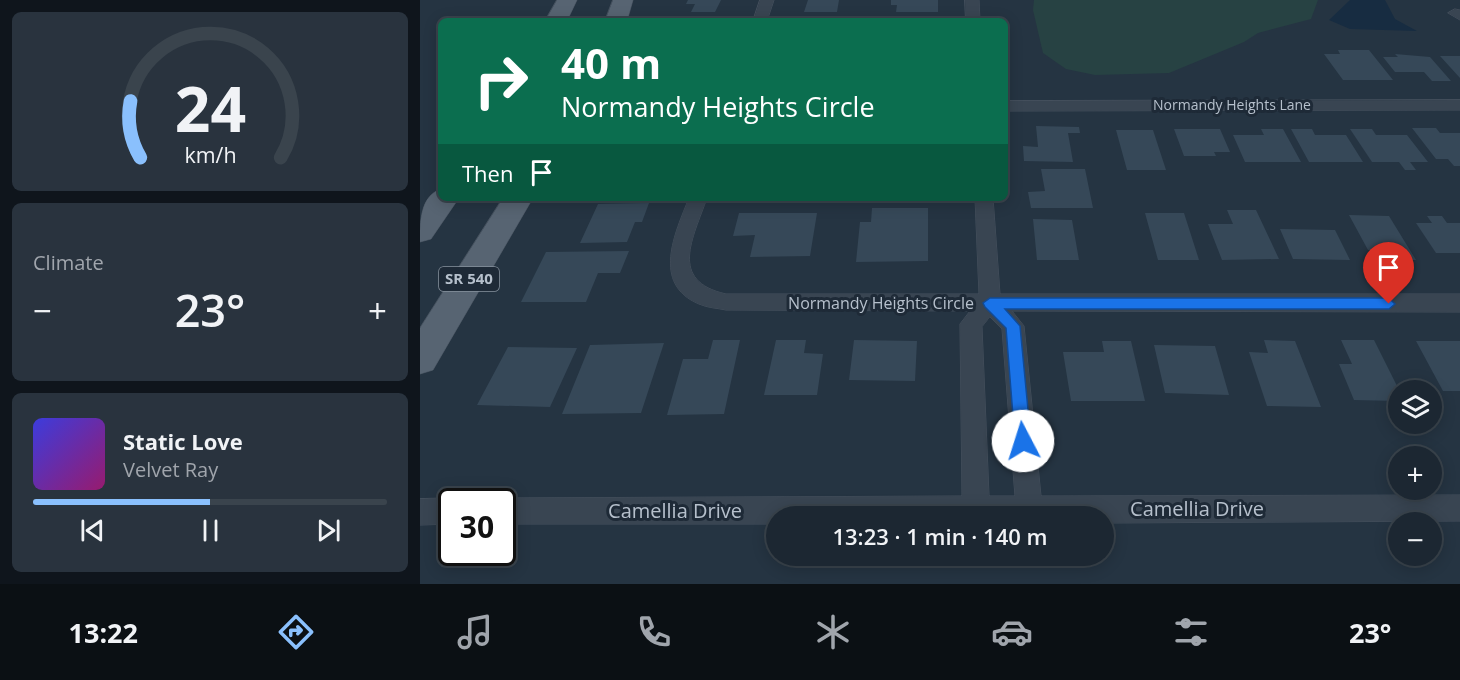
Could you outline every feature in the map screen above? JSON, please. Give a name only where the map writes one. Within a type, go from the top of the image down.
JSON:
[{"type":"main road","points":[[558,18],[567,0]]},
{"type":"main road","points":[[617,18],[622,0]]},
{"type":"main road","points":[[420,231],[442,201]]},
{"type":"main road","name":"SR 540","points":[[420,359],[516,201]]},
{"type":"street","points":[[761,18],[767,0]]},
{"type":"street","points":[[972,0],[973,18]]},
{"type":"street","name":"Normandy Heights Lane","points":[[1008,106],[1460,105]]},
{"type":"street","name":"Normandy Heights Circle","points":[[697,201],[679,251],[679,273],[689,287],[703,297],[726,302],[1460,303]]},
{"type":"street","points":[[984,201],[990,303],[1013,326],[1029,506]]},
{"type":"street","points":[[976,506],[971,324],[990,303]]},
{"type":"street","name":"Camellia Drive","points":[[1114,510],[1460,508]]},
{"type":"street","name":"Camellia Drive","points":[[516,511],[766,510]]},
{"type":"street","points":[[420,512],[438,512]]},
{"type":"green space","points":[[1034,0],[1318,0],[1311,19],[1258,33],[1244,42],[1169,73],[1095,75],[1066,69],[1043,53],[1033,10]]},
{"type":"water","points":[[1350,0],[1385,0],[1395,19],[1417,31],[1350,29],[1329,20]]},
{"type":"building","points":[[688,0],[721,0],[715,12],[691,12],[695,4],[686,4]]},
{"type":"building","points":[[808,0],[839,0],[837,12],[804,12]]},
{"type":"building","points":[[891,0],[938,0],[938,12],[896,12],[897,5],[891,5]]},
{"type":"building","points":[[795,17],[832,17],[832,18]]},
{"type":"building","points":[[1338,50],[1369,50],[1393,80],[1343,80],[1324,54],[1340,54]]},
{"type":"building","points":[[1395,54],[1430,57],[1451,81],[1432,81],[1424,72],[1395,72],[1383,57],[1398,57]]},
{"type":"building","points":[[1440,56],[1460,56],[1460,78]]},
{"type":"building","points":[[1036,126],[1079,127],[1080,133],[1068,133],[1073,162],[1024,161],[1023,146],[1038,147]]},
{"type":"building","points":[[1412,128],[1436,128],[1440,133],[1460,133],[1460,166],[1454,166],[1448,159],[1436,159]]},
{"type":"building","points":[[1174,129],[1220,129],[1230,152],[1214,152],[1216,156],[1184,156]]},
{"type":"building","points":[[1261,129],[1283,129],[1301,162],[1245,162],[1233,135],[1264,135]]},
{"type":"building","points":[[1291,129],[1312,129],[1315,135],[1346,135],[1363,162],[1309,162]]},
{"type":"building","points":[[1350,129],[1372,129],[1376,135],[1407,135],[1428,162],[1410,162],[1416,170],[1405,170],[1399,162],[1372,162]]},
{"type":"building","points":[[1116,130],[1153,130],[1166,170],[1127,170]]},
{"type":"building","points":[[1041,169],[1085,169],[1093,208],[1031,208],[1028,192],[1045,191]]},
{"type":"building","points":[[649,203],[642,222],[635,222],[627,242],[580,243],[598,204]]},
{"type":"building","points":[[872,208],[928,208],[928,261],[856,262],[860,222],[871,222]]},
{"type":"building","points":[[1227,210],[1256,210],[1279,259],[1222,260],[1208,224],[1233,224]]},
{"type":"building","points":[[739,213],[817,213],[810,256],[750,257],[755,235],[733,236]]},
{"type":"building","points":[[1145,213],[1184,213],[1199,260],[1158,260]]},
{"type":"building","points":[[1349,215],[1389,216],[1416,260],[1390,260],[1385,250],[1368,250]]},
{"type":"building","points":[[1427,216],[1442,216],[1447,223],[1460,223],[1460,253],[1436,253],[1416,223],[1432,223]]},
{"type":"building","points":[[1033,219],[1072,220],[1079,260],[1037,260]]},
{"type":"building","points":[[1280,229],[1335,230],[1350,260],[1293,259]]},
{"type":"building","points":[[629,251],[620,273],[598,273],[586,302],[521,302],[546,252]]},
{"type":"building","points":[[713,340],[740,340],[724,414],[667,415],[683,359],[708,359]]},
{"type":"building","points":[[776,340],[806,340],[804,353],[823,354],[817,395],[764,395]]},
{"type":"building","points":[[854,340],[917,341],[915,381],[849,380]]},
{"type":"building","points":[[1264,340],[1295,341],[1321,407],[1267,406],[1249,352],[1268,353]]},
{"type":"building","points":[[1341,340],[1374,340],[1394,380],[1388,380],[1388,401],[1354,400],[1339,364],[1352,364]]},
{"type":"building","points":[[1102,341],[1131,341],[1145,401],[1071,401],[1063,352],[1104,352]]},
{"type":"building","points":[[1416,341],[1460,341],[1460,391],[1443,391],[1442,380],[1437,380]]},
{"type":"building","points":[[664,343],[641,413],[562,414],[590,345]]},
{"type":"building","points":[[1154,345],[1215,346],[1229,395],[1165,393]]},
{"type":"building","points":[[508,347],[577,348],[550,407],[477,405]]},
{"type":"route","points":[[1023,441],[1013,326],[990,303],[1389,304]]}]
